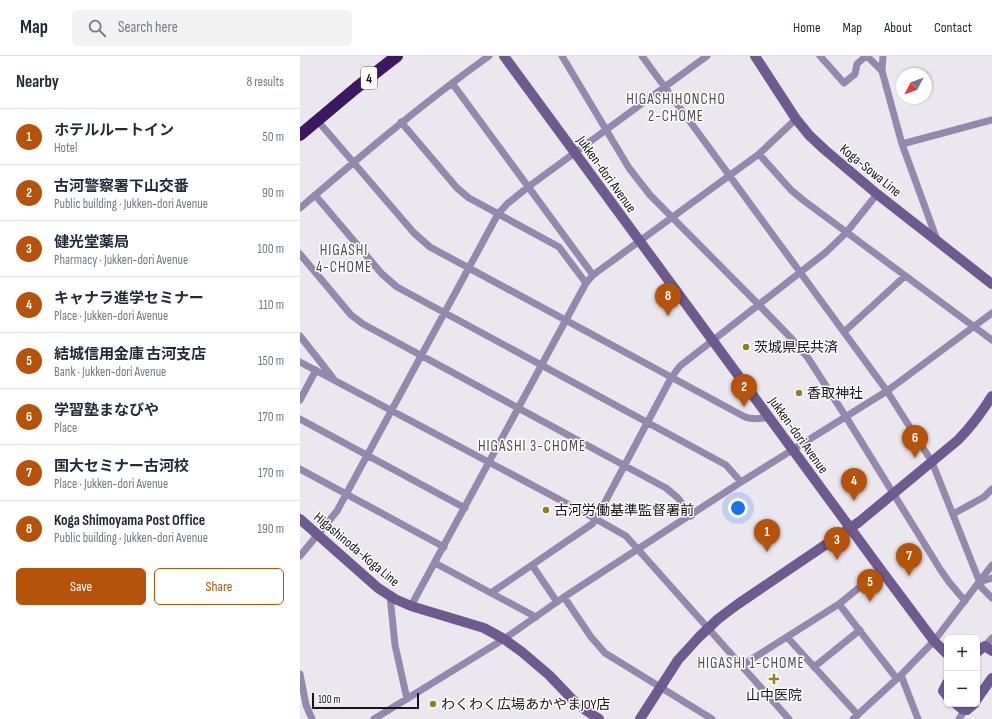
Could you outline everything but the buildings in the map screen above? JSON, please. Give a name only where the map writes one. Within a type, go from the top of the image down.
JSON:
[{"type":"highway","name":"4","points":[[300,135],[398,56]]},
{"type":"street","points":[[300,208],[401,122],[489,56]]},
{"type":"street","name":"Jukken-dori Avenue","points":[[504,56],[639,242],[794,450],[850,529],[934,641],[944,651]]},
{"type":"street","points":[[562,56],[606,130],[640,183],[672,218],[791,338],[808,358],[944,575],[965,601]]},
{"type":"street","points":[[642,56],[887,391],[932,462],[979,582],[982,588],[992,598]]},
{"type":"street","points":[[300,556],[338,511],[498,214],[507,204],[528,187],[707,56]]},
{"type":"street","name":"Koga-Sowa Line","points":[[755,56],[796,119],[809,135],[877,194],[992,284]]},
{"type":"street","points":[[820,56],[844,83],[855,74],[857,64],[867,56],[882,71]]},
{"type":"street","points":[[883,56],[882,71],[902,144],[937,241]]},
{"type":"street","points":[[452,83],[593,275]]},
{"type":"street","points":[[411,606],[586,283],[593,275],[759,154],[796,119]]},
{"type":"street","points":[[318,120],[414,233],[430,247],[745,417],[751,419],[768,417]]},
{"type":"street","points":[[902,144],[992,120]]},
{"type":"street","points":[[401,122],[457,188],[469,198],[559,247],[586,283]]},
{"type":"street","points":[[759,154],[791,190],[846,233],[992,340]]},
{"type":"street","points":[[491,593],[592,524],[671,378],[680,366],[825,253],[846,233],[877,194]]},
{"type":"street","points":[[315,195],[389,281],[397,287],[726,465],[741,482]]},
{"type":"street","points":[[300,254],[357,320],[518,409],[666,488],[678,498],[691,516]]},
{"type":"street","points":[[844,332],[905,276]]},
{"type":"street","points":[[374,719],[504,639],[564,597],[691,516],[741,482],[887,391],[992,313]]},
{"type":"street","points":[[300,336],[335,380]]},
{"type":"street","points":[[300,362],[621,533],[638,549],[789,719]]},
{"type":"street","points":[[300,400],[316,370]]},
{"type":"street","points":[[640,719],[660,687],[689,647],[708,628],[738,604],[850,529],[894,494],[971,426],[983,411],[992,396]]},
{"type":"street","points":[[300,419],[465,508]]},
{"type":"street","points":[[300,469],[444,547]]},
{"type":"street","points":[[952,514],[984,498],[992,489]]},
{"type":"street","name":"Higashinoda-Koga Line","points":[[300,519],[378,588],[390,596],[411,606],[484,628],[504,639],[549,675],[572,699],[599,719]]},
{"type":"street","points":[[435,563],[536,616]]},
{"type":"street","points":[[532,565],[557,602]]},
{"type":"street","points":[[787,637],[856,717],[899,677],[934,641],[992,565]]},
{"type":"street","points":[[741,666],[839,604],[881,570]]},
{"type":"street","points":[[979,582],[992,578]]},
{"type":"street","points":[[390,596],[395,645],[406,699]]},
{"type":"street","points":[[564,597],[591,637],[606,654],[712,719]]},
{"type":"street","points":[[839,604],[899,677],[918,719]]},
{"type":"street","points":[[814,667],[860,630]]},
{"type":"street","points":[[985,649],[992,638]]},
{"type":"street","points":[[300,674],[306,705],[312,719]]},
{"type":"street","points":[[980,695],[992,678]]},
{"type":"street","points":[[960,707],[965,710]]},
{"type":"street","points":[[959,719],[965,710],[969,710],[972,707]]},
{"type":"place","name":"Koga Shimoyama Post Office","points":[[668,316]]},
{"type":"place","name":"茨城県民共済","points":[[746,347]]},
{"type":"place","name":"香取神社","points":[[799,393]]},
{"type":"place","name":"古河警察署下山交番","points":[[744,407]]},
{"type":"place","name":"学習塾まなびや","points":[[915,458]]},
{"type":"place","name":"キャナラ進学セミナー","points":[[854,501]]},
{"type":"place","name":"古河労働基準監督署前","points":[[546,510]]},
{"type":"place","name":"ホテルルートイン","points":[[767,552]]},
{"type":"place","name":"健光堂薬局","points":[[837,560]]},
{"type":"place","name":"国大セミナー古河校","points":[[909,576]]},
{"type":"place","name":"結城信用金庫 古河支店","points":[[870,602]]},
{"type":"place","name":"山中医院","points":[[774,679]]},
{"type":"place","name":"わくわく広場あかやまJOY店","points":[[433,704]]},
{"type":"district","name":"HIGASHIHONCHO 2-CHOME","points":[[676,108]]},
{"type":"district","name":"HIGASHI 4-CHOME","points":[[344,258]]},
{"type":"district","name":"HIGASHI 3-CHOME","points":[[532,446]]},
{"type":"district","name":"HIGASHI 1-CHOME","points":[[751,663]]}]
